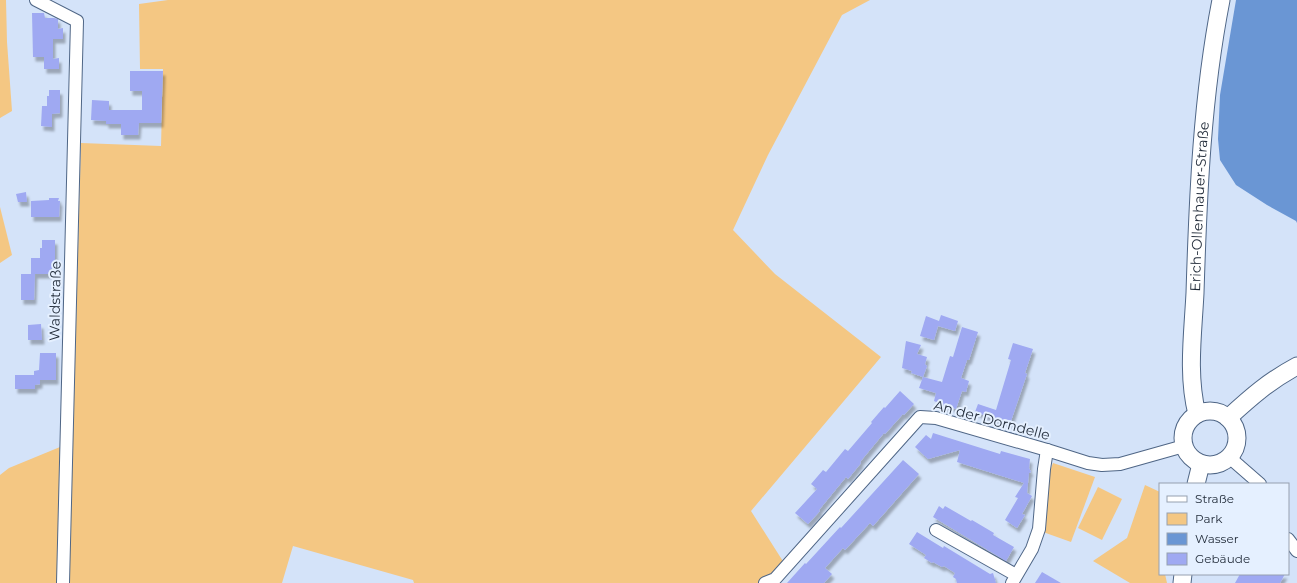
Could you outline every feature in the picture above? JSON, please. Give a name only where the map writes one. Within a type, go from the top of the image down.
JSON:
[{"type":"street","name":"Waldstraße","points":[[36,0],[77,21],[63,583]]},
{"type":"street","name":"Erich-Ollenhauer-Straße","points":[[1196,414],[1193,398],[1192,364],[1199,181],[1210,64],[1221,0]]},
{"type":"street","points":[[1228,418],[1256,392],[1276,377],[1297,366]]},
{"type":"street","points":[[1204,411],[1221,413],[1228,418],[1233,424],[1237,441],[1230,457],[1224,462],[1209,466],[1194,460],[1188,454],[1182,437],[1184,428],[1189,420],[1196,414],[1204,411]]},
{"type":"street","name":"An der Dorndelle","points":[[765,583],[775,579],[920,417],[936,418],[1088,463],[1102,465],[1120,464],[1184,446]]},
{"type":"street","points":[[936,530],[1014,579],[1032,549],[1039,529],[1047,450]]},
{"type":"street","points":[[1230,457],[1259,483]]},
{"type":"street","points":[[1196,483],[1201,464]]},
{"type":"street","points":[[1289,539],[1297,551]]},
{"type":"green space","points":[[0,0],[6,0],[7,42],[12,111],[0,118]]},
{"type":"green space","points":[[168,0],[870,0],[842,15],[768,155],[733,230],[775,274],[881,357],[751,511],[786,566],[765,583],[414,583],[413,580],[293,546],[282,583],[69,583],[81,143],[161,146],[163,69],[140,69],[139,4]]},
{"type":"green space","points":[[0,207],[12,255],[0,263]]},
{"type":"green space","points":[[60,447],[57,583],[0,583],[0,475],[9,468]]},
{"type":"green space","points":[[1053,463],[1095,477],[1071,542],[1043,532],[1050,471]]},
{"type":"green space","points":[[1145,485],[1159,492],[1159,575],[1165,575],[1167,583],[1130,583],[1093,561],[1127,538]]},
{"type":"green space","points":[[1098,487],[1122,499],[1102,540],[1078,528]]},
{"type":"water","points":[[1236,0],[1297,0],[1297,223],[1236,185],[1220,160],[1218,139],[1220,95]]},
{"type":"building","points":[[32,13],[44,13],[45,18],[58,19],[58,29],[63,28],[63,39],[53,39],[53,59],[59,58],[59,69],[44,69],[44,57],[33,57]]},
{"type":"building","points":[[130,71],[163,71],[161,123],[139,123],[138,135],[121,135],[121,124],[106,124],[106,121],[91,120],[92,100],[109,101],[109,110],[142,110],[142,91],[130,91]]},
{"type":"building","points":[[49,90],[60,90],[60,113],[52,114],[52,127],[41,126],[42,106],[47,106],[47,96],[49,96]]},
{"type":"building","points":[[26,192],[27,202],[18,202],[16,194]]},
{"type":"building","points":[[49,198],[59,198],[59,217],[31,217],[31,201],[49,200]]},
{"type":"building","points":[[42,240],[55,240],[55,268],[50,269],[50,274],[35,274],[34,300],[21,300],[21,274],[31,274],[31,258],[40,258]]},
{"type":"building","points":[[941,315],[958,321],[955,331],[938,326],[934,340],[920,336],[926,316],[939,321]]},
{"type":"building","points":[[41,324],[42,340],[28,340],[28,325]]},
{"type":"building","points":[[962,327],[978,332],[969,360],[967,360],[961,378],[969,381],[966,392],[962,391],[956,409],[949,406],[947,408],[934,401],[936,393],[919,388],[923,377],[942,382],[950,356],[953,357]]},
{"type":"building","points":[[906,341],[921,345],[917,354],[927,357],[925,364],[927,366],[923,377],[902,368]]},
{"type":"building","points":[[1013,343],[1033,349],[1025,373],[1027,374],[1010,424],[975,412],[978,404],[996,410],[1011,360],[1008,359]]},
{"type":"building","points":[[40,353],[56,353],[56,380],[40,380],[40,384],[35,385],[35,389],[15,389],[15,375],[34,375],[34,371],[39,370]]},
{"type":"building","points":[[900,391],[914,404],[885,434],[884,433],[848,479],[846,477],[808,524],[795,513],[817,489],[811,484],[823,470],[826,472],[845,449],[848,451],[884,407],[885,408]]},
{"type":"building","points":[[933,433],[1000,454],[1001,451],[1030,459],[1029,468],[1031,472],[1029,473],[1027,493],[1032,496],[1022,514],[1025,515],[1017,528],[1005,520],[1018,498],[1015,497],[1024,483],[957,462],[960,450],[928,459],[915,447],[926,435],[931,439]]},
{"type":"building","points":[[903,460],[919,474],[873,526],[870,523],[845,550],[843,548],[825,568],[832,574],[824,583],[787,583],[840,527],[841,528]]},
{"type":"building","points":[[939,506],[943,509],[945,506],[971,521],[972,520],[994,533],[993,535],[1014,547],[1006,561],[933,517]]},
{"type":"building","points":[[917,532],[943,548],[944,546],[990,574],[993,573],[996,583],[957,583],[956,579],[953,577],[955,573],[944,566],[942,567],[933,562],[932,563],[924,558],[926,555],[909,544]]},
{"type":"building","points":[[1042,572],[1061,583],[1035,583]]},
{"type":"building","points":[[1239,575],[1284,575],[1280,583],[1235,583]]}]
